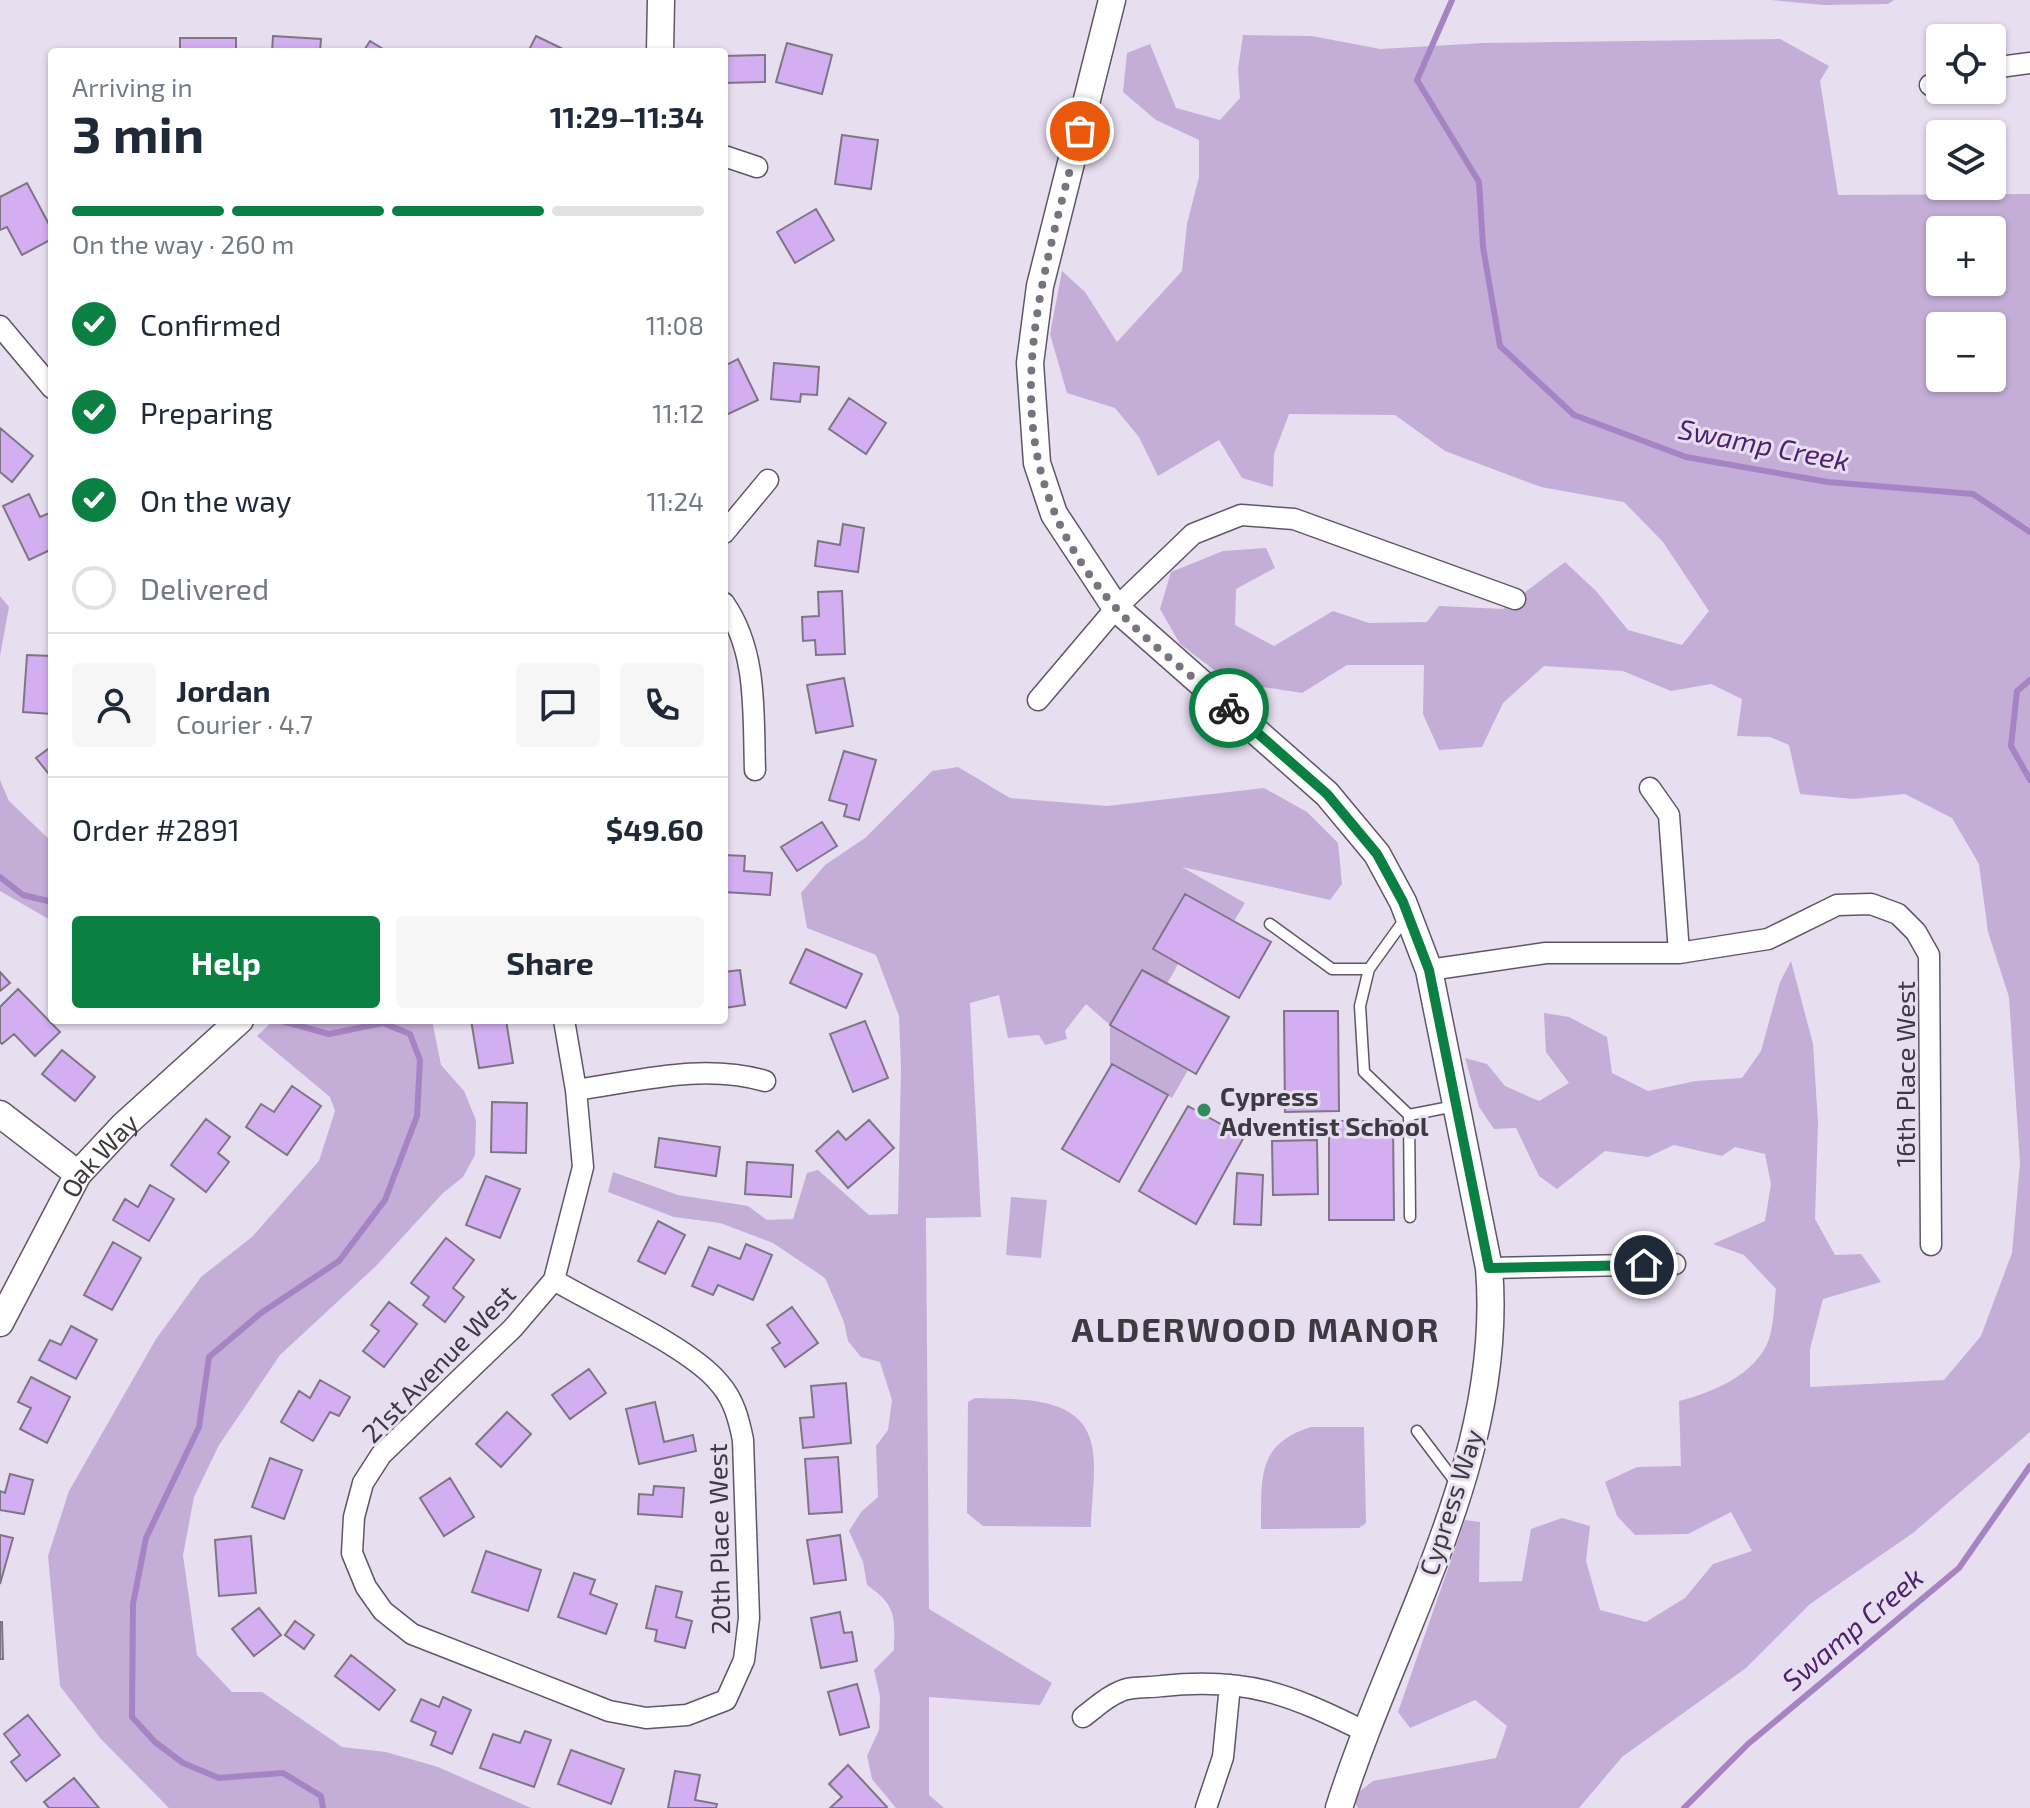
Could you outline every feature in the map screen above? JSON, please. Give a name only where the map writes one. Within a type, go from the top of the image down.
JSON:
[{"type":"street","points":[[660,48],[661,0]]},
{"type":"street","name":"Cypress Way","points":[[1112,0],[1040,286],[1030,363],[1037,463],[1054,514],[1116,608],[1327,794],[1377,854],[1408,914],[1429,970],[1489,1268],[1493,1313],[1489,1360],[1472,1454],[1447,1526],[1364,1731],[1339,1808]]},
{"type":"street","points":[[2006,66],[2030,63]]},
{"type":"street","points":[[728,157],[757,167]]},
{"type":"street","points":[[0,326],[48,383]]},
{"type":"street","points":[[728,528],[768,480]]},
{"type":"street","points":[[1038,700],[1116,608],[1193,534],[1241,515],[1294,519],[1515,599]]},
{"type":"street","points":[[728,609],[734,618],[752,672],[755,770]]},
{"type":"street","points":[[1429,970],[1546,953],[1679,953],[1669,815],[1650,788]]},
{"type":"street","name":"16th Place West","points":[[1679,953],[1768,939],[1837,905],[1871,904],[1898,914],[1916,932],[1929,955],[1931,1245]]},
{"type":"street","name":"Oak Way","points":[[0,1323],[78,1174],[124,1125],[235,1024]]},
{"type":"street","name":"21st Avenue West","points":[[565,1024],[576,1090],[583,1167],[554,1280],[513,1328],[381,1455],[363,1483],[354,1517],[352,1553],[366,1587],[383,1611],[412,1634],[454,1651],[622,1713],[646,1718],[687,1715],[726,1700]]},
{"type":"street","points":[[576,1090],[703,1071],[734,1072],[765,1081]]},
{"type":"street","points":[[0,1114],[78,1174]]},
{"type":"street","points":[[1489,1268],[1675,1264]]},
{"type":"street","name":"20th Place West","points":[[554,1280],[700,1363],[721,1385],[738,1414],[743,1440],[749,1618],[744,1660],[726,1700]]},
{"type":"street","points":[[1083,1717],[1120,1691],[1175,1685],[1230,1685],[1263,1688],[1310,1704],[1364,1731]]},
{"type":"street","points":[[1206,1808],[1223,1757],[1230,1685]]},
{"type":"lane","points":[[1408,914],[1369,969],[1360,1006],[1364,1072],[1409,1115],[1410,1217]]},
{"type":"lane","points":[[1270,924],[1332,969],[1369,969]]},
{"type":"lane","points":[[1409,1115],[1455,1106]]},
{"type":"lane","points":[[1417,1431],[1459,1487]]},
{"type":"shaded area","points":[[1771,0],[1894,0],[1888,4],[1824,5]]},
{"type":"shaded area","points":[[1243,35],[1312,36],[1380,49],[1484,43],[1780,39],[1829,66],[1820,81],[1838,195],[1926,195],[1926,200],[2006,200],[2006,194],[2030,194],[2030,1432],[1913,1533],[1810,1604],[1746,1668],[1622,1757],[1579,1808],[1358,1808],[1352,1797],[1373,1781],[1496,1758],[1507,1726],[1475,1700],[1410,1728],[1398,1712],[1465,1520],[1480,1522],[1479,1582],[1522,1581],[1531,1529],[1562,1518],[1590,1526],[1586,1561],[1600,1610],[1646,1622],[1685,1598],[1713,1564],[1752,1551],[1731,1512],[1688,1534],[1635,1535],[1617,1516],[1605,1482],[1637,1467],[1681,1466],[1679,1401],[1732,1380],[1755,1362],[1763,1351],[1771,1333],[1776,1289],[1744,1255],[1713,1244],[1765,1221],[1771,1184],[1765,1154],[1735,1147],[1722,1156],[1674,1145],[1648,1157],[1605,1151],[1557,1189],[1539,1176],[1516,1128],[1494,1129],[1479,1107],[1465,1058],[1487,1064],[1505,1086],[1539,1101],[1569,1083],[1546,1052],[1544,1013],[1569,1017],[1607,1037],[1612,1073],[1648,1091],[1696,1081],[1742,1078],[1761,1051],[1780,982],[1791,961],[1813,1044],[1818,1123],[1815,1219],[1835,1255],[1861,1254],[1881,1282],[1823,1299],[1810,1349],[1810,1387],[1944,1380],[1981,1336],[2012,1253],[2020,1163],[2009,997],[1988,932],[1979,864],[1952,818],[1905,794],[1853,799],[1800,794],[1789,745],[1770,737],[1737,736],[1742,699],[1711,684],[1671,691],[1623,671],[1544,666],[1503,703],[1482,747],[1439,750],[1423,714],[1424,665],[1347,665],[1302,693],[1230,682],[1180,644],[1160,609],[1171,572],[1223,551],[1266,548],[1275,568],[1236,589],[1235,625],[1274,646],[1333,611],[1369,623],[1427,622],[1439,606],[1503,609],[1565,562],[1596,591],[1628,630],[1682,645],[1709,611],[1663,542],[1624,502],[1541,487],[1445,451],[1395,415],[1289,414],[1274,454],[1273,487],[1242,478],[1219,440],[1158,476],[1139,437],[1115,408],[1067,393],[1050,334],[1062,271],[1085,292],[1117,342],[1182,271],[1187,224],[1199,177],[1199,140],[1156,120],[1123,92],[1127,53],[1150,44],[1176,108],[1220,120],[1240,98],[1238,69]]},
{"type":"shaded area","points":[[0,596],[9,607],[0,656]]},
{"type":"shaded area","points":[[958,767],[1010,798],[1107,806],[1264,788],[1307,812],[1338,843],[1342,884],[1330,900],[1182,867],[1245,903],[1234,921],[1184,894],[1153,949],[1178,964],[1167,984],[1142,970],[1111,1025],[1188,1070],[1172,1098],[1112,1064],[1110,1067],[1110,1025],[1086,1004],[1065,1031],[1067,1039],[1045,1045],[1039,1035],[1008,1038],[999,995],[970,1003],[981,1217],[926,1218],[929,1609],[1052,1683],[1040,1705],[929,1697],[929,1795],[944,1808],[896,1808],[872,1779],[867,1756],[879,1730],[880,1696],[874,1670],[894,1650],[894,1620],[889,1605],[867,1585],[863,1562],[849,1531],[861,1512],[878,1497],[876,1446],[888,1430],[892,1400],[880,1362],[861,1357],[848,1341],[844,1322],[825,1278],[773,1243],[720,1223],[674,1217],[608,1192],[613,1172],[678,1195],[748,1206],[767,1220],[793,1219],[807,1173],[818,1170],[869,1215],[898,1214],[899,1016],[876,955],[807,928],[801,893],[825,865],[865,838],[932,771]]},
{"type":"shaded area","points":[[0,780],[9,801],[48,838],[48,919],[0,891]]},
{"type":"shaded area","points":[[270,1024],[433,1024],[441,1065],[464,1091],[476,1120],[475,1155],[463,1177],[443,1193],[376,1266],[280,1355],[219,1445],[194,1497],[183,1555],[197,1655],[232,1692],[262,1692],[342,1747],[386,1752],[438,1767],[531,1808],[169,1808],[100,1738],[60,1686],[48,1556],[69,1491],[156,1339],[201,1277],[252,1237],[319,1161],[335,1111],[330,1097],[257,1036]]},
{"type":"shaded area","points":[[1011,1197],[1047,1200],[1041,1258],[1006,1255]]},
{"type":"shaded area","points":[[975,1398],[1045,1403],[1075,1416],[1086,1429],[1092,1446],[1091,1527],[983,1526],[967,1513],[968,1402]]},
{"type":"shaded area","points":[[1311,1427],[1364,1427],[1366,1523],[1359,1528],[1261,1529],[1265,1466],[1280,1443]]},
{"type":"building","points":[[273,36],[321,39],[320,48],[272,48]]},
{"type":"building","points":[[536,36],[561,48],[530,48]]},
{"type":"building","points":[[180,38],[236,38],[236,48],[180,48]]},
{"type":"building","points":[[370,41],[381,48],[366,48]]},
{"type":"building","points":[[787,43],[832,55],[822,94],[776,82]]},
{"type":"building","points":[[765,55],[765,82],[728,83],[728,56]]},
{"type":"building","points":[[842,135],[878,140],[871,189],[835,184]]},
{"type":"building","points":[[27,183],[48,222],[48,241],[22,255],[7,227],[0,230],[0,197]]},
{"type":"building","points":[[816,209],[834,240],[795,263],[777,232]]},
{"type":"building","points":[[738,359],[758,400],[728,414],[728,364]]},
{"type":"building","points":[[774,363],[819,367],[817,395],[801,394],[800,402],[771,399]]},
{"type":"building","points":[[849,398],[886,423],[866,454],[829,429]]},
{"type":"building","points":[[0,428],[33,456],[12,482],[0,472]]},
{"type":"building","points":[[29,494],[40,517],[48,514],[48,551],[29,560],[3,506]]},
{"type":"building","points":[[843,524],[864,528],[858,572],[815,566],[818,541],[840,545]]},
{"type":"building","points":[[842,591],[845,654],[816,655],[815,640],[803,641],[802,617],[819,616],[818,592]]},
{"type":"building","points":[[27,655],[48,656],[48,714],[23,712]]},
{"type":"building","points":[[844,678],[853,726],[816,733],[807,685]]},
{"type":"building","points":[[48,749],[48,773],[36,758]]},
{"type":"building","points":[[844,751],[876,760],[859,820],[844,816],[847,805],[829,800]]},
{"type":"building","points":[[822,822],[837,846],[797,871],[781,847]]},
{"type":"building","points":[[728,855],[745,856],[744,871],[772,873],[770,895],[728,892]]},
{"type":"building","points":[[1185,894],[1271,942],[1239,998],[1153,949]]},
{"type":"building","points":[[806,949],[862,974],[846,1008],[790,983]]},
{"type":"building","points":[[740,970],[745,1005],[728,1007],[728,972]]},
{"type":"building","points":[[1142,970],[1229,1017],[1196,1074],[1110,1025]]},
{"type":"building","points":[[0,972],[10,983],[0,991]]},
{"type":"building","points":[[18,989],[48,1020],[48,1024],[60,1032],[35,1056],[14,1034],[2,1044],[0,1007]]},
{"type":"building","points":[[1284,1011],[1338,1011],[1339,1111],[1285,1112]]},
{"type":"building","points":[[865,1021],[888,1078],[853,1092],[830,1034]]},
{"type":"building","points":[[472,1024],[507,1024],[513,1063],[479,1068]]},
{"type":"building","points":[[62,1050],[95,1077],[75,1101],[42,1074]]},
{"type":"building","points":[[1112,1064],[1168,1095],[1119,1182],[1062,1149]]},
{"type":"building","points":[[292,1086],[321,1106],[287,1155],[246,1127],[261,1104],[274,1112]]},
{"type":"building","points":[[492,1102],[527,1103],[526,1153],[491,1152]]},
{"type":"building","points":[[1188,1106],[1244,1137],[1196,1224],[1139,1191]]},
{"type":"building","points":[[206,1119],[230,1137],[218,1153],[229,1162],[206,1192],[171,1165]]},
{"type":"building","points":[[869,1120],[894,1148],[848,1188],[816,1151],[838,1131],[846,1140]]},
{"type":"building","points":[[1329,1121],[1393,1121],[1394,1220],[1329,1220]]},
{"type":"building","points":[[659,1138],[720,1147],[716,1176],[655,1167]]},
{"type":"building","points":[[1317,1140],[1318,1194],[1273,1195],[1272,1141]]},
{"type":"building","points":[[747,1162],[793,1165],[791,1197],[745,1194]]},
{"type":"building","points":[[1237,1173],[1263,1175],[1261,1225],[1234,1224]]},
{"type":"building","points":[[486,1176],[520,1189],[500,1238],[466,1225]]},
{"type":"building","points":[[150,1185],[174,1199],[149,1241],[113,1220],[125,1199],[138,1207]]},
{"type":"building","points":[[658,1221],[685,1235],[665,1274],[638,1261]]},
{"type":"building","points":[[446,1238],[474,1260],[453,1288],[464,1297],[445,1322],[423,1305],[429,1297],[411,1283]]},
{"type":"building","points":[[113,1242],[141,1258],[112,1310],[84,1295]]},
{"type":"building","points":[[746,1244],[772,1255],[753,1300],[718,1285],[713,1295],[692,1286],[709,1247],[740,1259]]},
{"type":"building","points":[[389,1302],[417,1324],[384,1367],[363,1351],[379,1331],[371,1325]]},
{"type":"building","points":[[792,1307],[818,1343],[785,1367],[772,1348],[780,1343],[767,1325]]},
{"type":"building","points":[[71,1326],[97,1340],[76,1379],[39,1360],[50,1340],[61,1345]]},
{"type":"building","points":[[589,1369],[606,1393],[570,1419],[552,1395]]},
{"type":"building","points":[[31,1377],[70,1397],[47,1443],[20,1429],[31,1408],[18,1402]]},
{"type":"building","points":[[320,1380],[350,1397],[339,1416],[330,1412],[313,1441],[281,1422],[299,1391],[310,1398]]},
{"type":"building","points":[[846,1383],[851,1443],[803,1448],[800,1418],[814,1417],[811,1386]]},
{"type":"building","points":[[655,1402],[664,1442],[693,1435],[696,1451],[639,1464],[626,1409]]},
{"type":"building","points":[[507,1412],[531,1434],[501,1467],[476,1444]]},
{"type":"building","points":[[838,1457],[842,1512],[809,1514],[805,1459]]},
{"type":"building","points":[[270,1458],[302,1470],[284,1519],[252,1507]]},
{"type":"building","points":[[10,1474],[33,1480],[24,1514],[0,1510],[0,1491],[5,1493]]},
{"type":"building","points":[[450,1478],[474,1517],[444,1536],[420,1498]]},
{"type":"building","points":[[654,1486],[684,1488],[682,1517],[638,1514],[639,1494],[653,1495]]},
{"type":"building","points":[[0,1535],[13,1538],[0,1584]]},
{"type":"building","points":[[840,1535],[846,1580],[814,1584],[807,1540]]},
{"type":"building","points":[[251,1536],[256,1593],[219,1596],[215,1540]]},
{"type":"building","points":[[486,1551],[541,1570],[528,1611],[472,1592]]},
{"type":"building","points":[[574,1573],[595,1580],[590,1594],[617,1604],[606,1634],[558,1617]]},
{"type":"building","points":[[656,1586],[682,1592],[676,1617],[692,1621],[685,1648],[655,1641],[657,1630],[646,1628]]},
{"type":"building","points":[[259,1608],[281,1635],[254,1656],[232,1629]]},
{"type":"building","points":[[840,1612],[844,1633],[852,1632],[857,1661],[821,1668],[811,1618]]},
{"type":"building","points":[[295,1621],[314,1635],[304,1649],[285,1635]]},
{"type":"building","points":[[2,1622],[3,1659],[0,1659]]},
{"type":"building","points":[[351,1655],[395,1690],[379,1710],[335,1676]]},
{"type":"building","points":[[857,1684],[869,1727],[840,1735],[828,1692]]},
{"type":"building","points":[[443,1697],[471,1710],[452,1754],[431,1745],[436,1732],[411,1721],[421,1699],[439,1707]]},
{"type":"building","points":[[28,1715],[60,1755],[26,1781],[11,1762],[20,1755],[4,1734]]},
{"type":"building","points":[[525,1731],[551,1740],[534,1787],[480,1768],[493,1734],[520,1743]]},
{"type":"building","points":[[571,1750],[624,1769],[611,1804],[558,1784]]},
{"type":"building","points":[[848,1765],[886,1808],[830,1808],[842,1797],[829,1784]]},
{"type":"building","points":[[675,1771],[700,1775],[695,1800],[717,1804],[716,1808],[668,1808]]},
{"type":"building","points":[[74,1778],[99,1808],[49,1808],[44,1802]]},
{"type":"waterway","name":"Swamp Creek","points":[[1452,0],[1417,80],[1479,182],[1483,247],[1500,346],[1574,415],[1686,457],[1828,482],[1973,494],[2030,532]]},
{"type":"waterway","name":"Swamp Creek","points":[[2030,680],[2017,691],[2011,746],[2030,780]]},
{"type":"waterway","points":[[0,877],[23,895],[48,901]]},
{"type":"waterway","points":[[293,1024],[329,1034],[378,1024]]},
{"type":"waterway","points":[[323,1808],[321,1796],[283,1773],[219,1778],[183,1763],[155,1742],[132,1717],[133,1604],[146,1538],[199,1427],[209,1357],[261,1313],[339,1261],[385,1200],[417,1116],[420,1060],[410,1034],[385,1024]]},
{"type":"waterway","name":"Swamp Creek","points":[[1684,1808],[1748,1744],[1959,1568],[2030,1466]]},
{"type":"way so far","points":[[1080,131],[1040,286],[1030,363],[1037,463],[1054,514],[1116,608],[1229,708]]},
{"type":"place","name":"Cypress Adventist School","points":[[1204,1110]]},
{"type":"district","name":"ALDERWOOD MANOR","points":[[1256,1328]]},
{"type":"route","points":[[1229,708],[1327,794],[1377,854],[1403,902],[1429,970],[1489,1268],[1644,1265]]}]
